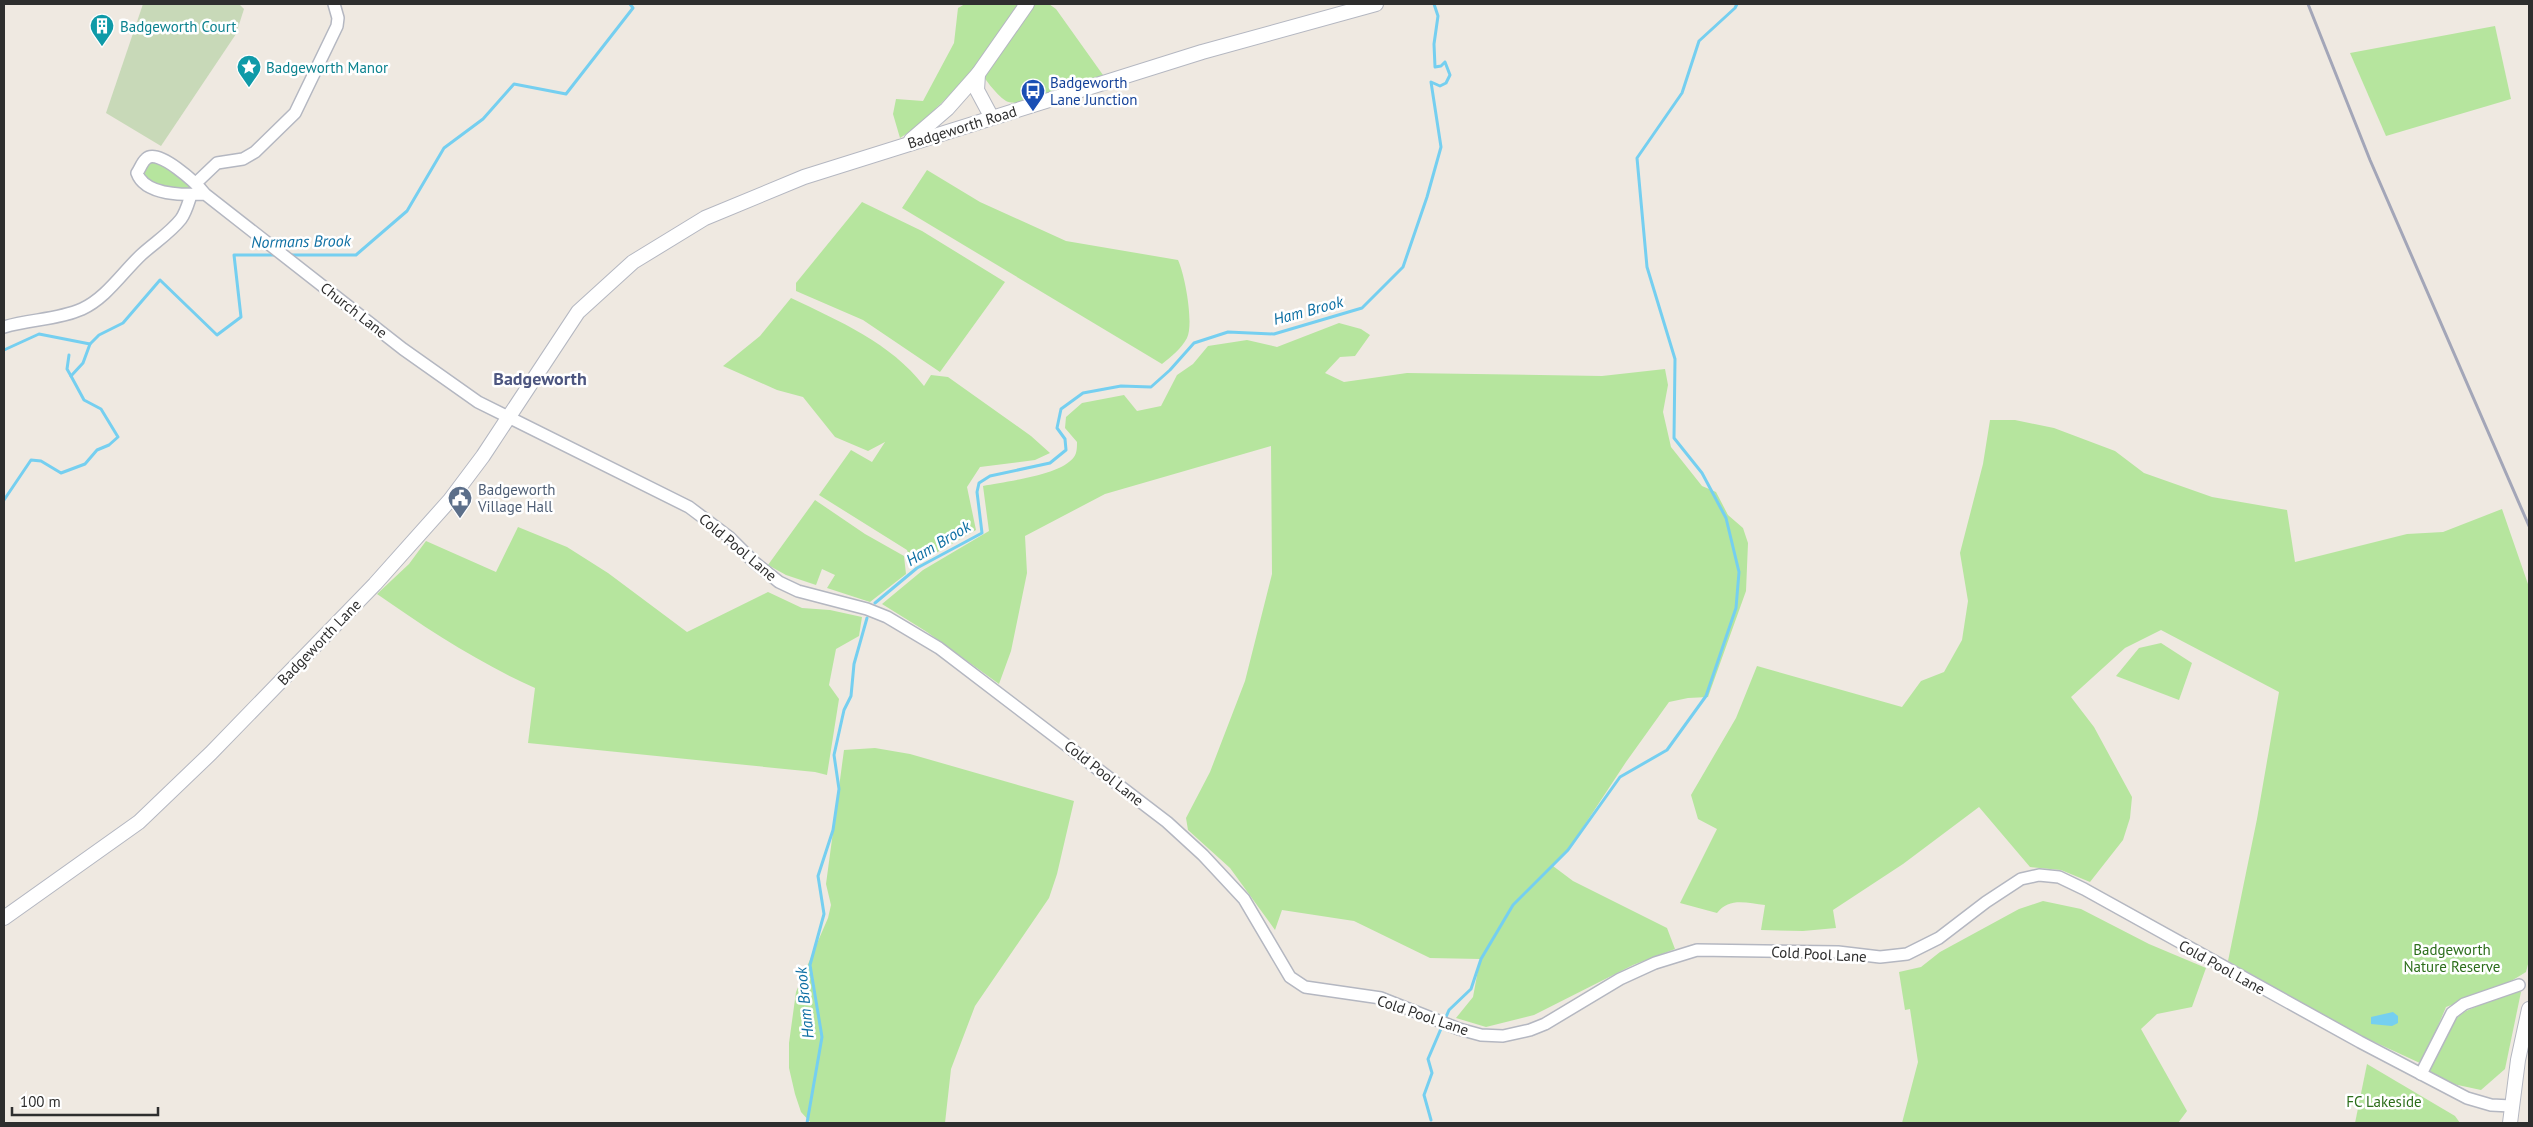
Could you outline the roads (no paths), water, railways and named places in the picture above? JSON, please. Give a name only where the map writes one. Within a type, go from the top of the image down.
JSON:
[{"type":"street","points":[[196,183],[217,163],[242,159],[255,152],[295,113],[336,26],[338,18],[334,4]]},
{"type":"street","points":[[906,144],[947,109],[978,74],[1027,4]]},
{"type":"street","name":"Badgeworth Road","points":[[578,312],[633,262],[705,218],[804,178],[906,144],[1202,52],[1376,4]]},
{"type":"street","points":[[978,74],[977,90],[992,118]]},
{"type":"street","points":[[947,109],[949,126],[959,128]]},
{"type":"street","name":"Church Lane","points":[[205,194],[191,195],[156,190],[146,185],[137,173],[146,158],[152,156],[161,158],[196,183],[205,194],[403,349],[478,402],[509,418]]},
{"type":"street","points":[[4,327],[22,322],[53,318],[83,308],[92,302],[115,284],[140,256],[180,220],[186,211],[191,195]]},
{"type":"street","name":"Badgeworth Lane","points":[[4,918],[139,822],[211,753],[374,584],[450,500],[509,418],[578,312]]},
{"type":"street","name":"Cold Pool Lane","points":[[509,418],[689,507],[729,536],[754,562],[779,582],[798,591],[867,609],[888,617],[939,648],[1167,822],[1196,848],[1244,899],[1290,977],[1305,987],[1381,998],[1458,1029],[1482,1036],[1503,1036],[1530,1030],[1545,1024],[1620,979],[1655,963],[1697,950],[1838,952],[1880,957],[1907,954],[1939,938],[2020,879],[2039,875],[2059,878],[2084,889],[2467,1098],[2491,1105],[2511,1106]]},
{"type":"street","points":[[2421,1074],[2452,1012],[2464,1004],[2519,985]]},
{"type":"street","points":[[2510,1123],[2511,1106],[2529,1013]]},
{"type":"water","points":[[2393,1012],[2398,1016],[2398,1023],[2392,1026],[2371,1024],[2371,1017]]},
{"type":"waterway","name":"Normans Brook","points":[[288,255],[356,255],[407,211],[444,148],[483,119],[514,84],[566,94],[633,8],[630,4]]},
{"type":"waterway","name":"Ham Brook","points":[[875,603],[917,568],[982,533],[977,492],[979,483],[990,476],[1050,463],[1066,450],[1065,439],[1057,428],[1061,409],[1083,393],[1121,386],[1151,387],[1170,370],[1194,343],[1228,332],[1274,334],[1362,308],[1403,267],[1427,197],[1441,147],[1431,82],[1440,86],[1446,83],[1450,75],[1445,62],[1441,66],[1435,67],[1434,44],[1438,16],[1434,4]]},
{"type":"waterway","points":[[1431,1120],[1424,1095],[1432,1073],[1428,1059],[1449,1010],[1471,989],[1481,959],[1513,905],[1568,850],[1620,777],[1667,750],[1706,696],[1736,608],[1739,572],[1726,518],[1702,473],[1674,438],[1675,359],[1647,267],[1637,158],[1682,93],[1699,41],[1737,4]]},
{"type":"waterway","name":"Normans Brook","points":[[4,500],[31,460],[41,461],[61,473],[85,464],[97,450],[109,445],[118,437],[101,409],[84,400],[71,376],[83,363],[90,344],[99,335],[123,323],[160,280],[217,335],[241,317],[234,255],[277,255]]},
{"type":"waterway","points":[[4,350],[39,334],[90,344]]},
{"type":"waterway","points":[[69,355],[67,369],[71,376]]},
{"type":"waterway","name":"Ham Brook","points":[[807,1123],[822,1037],[810,965],[824,914],[818,876],[833,830],[839,789],[834,755],[844,710],[851,696],[854,664],[867,618]]},
{"type":"railway","points":[[2308,4],[2370,160],[2529,526]]},
{"type":"place","name":"Badgeworth Court","points":[[102,47]]},
{"type":"place","name":"Badgeworth Manor","points":[[249,88]]},
{"type":"place","name":"Badgeworth Lane Junction","points":[[1033,112]]},
{"type":"place","name":"Badgeworth Village Hall","points":[[460,519]]},
{"type":"district","name":"Badgeworth","points":[[540,378]]},
{"type":"park label","name":"Badgeworth Nature Reserve","points":[[2452,958]]},
{"type":"park label","name":"FC Lakeside","points":[[2384,1101]]}]
